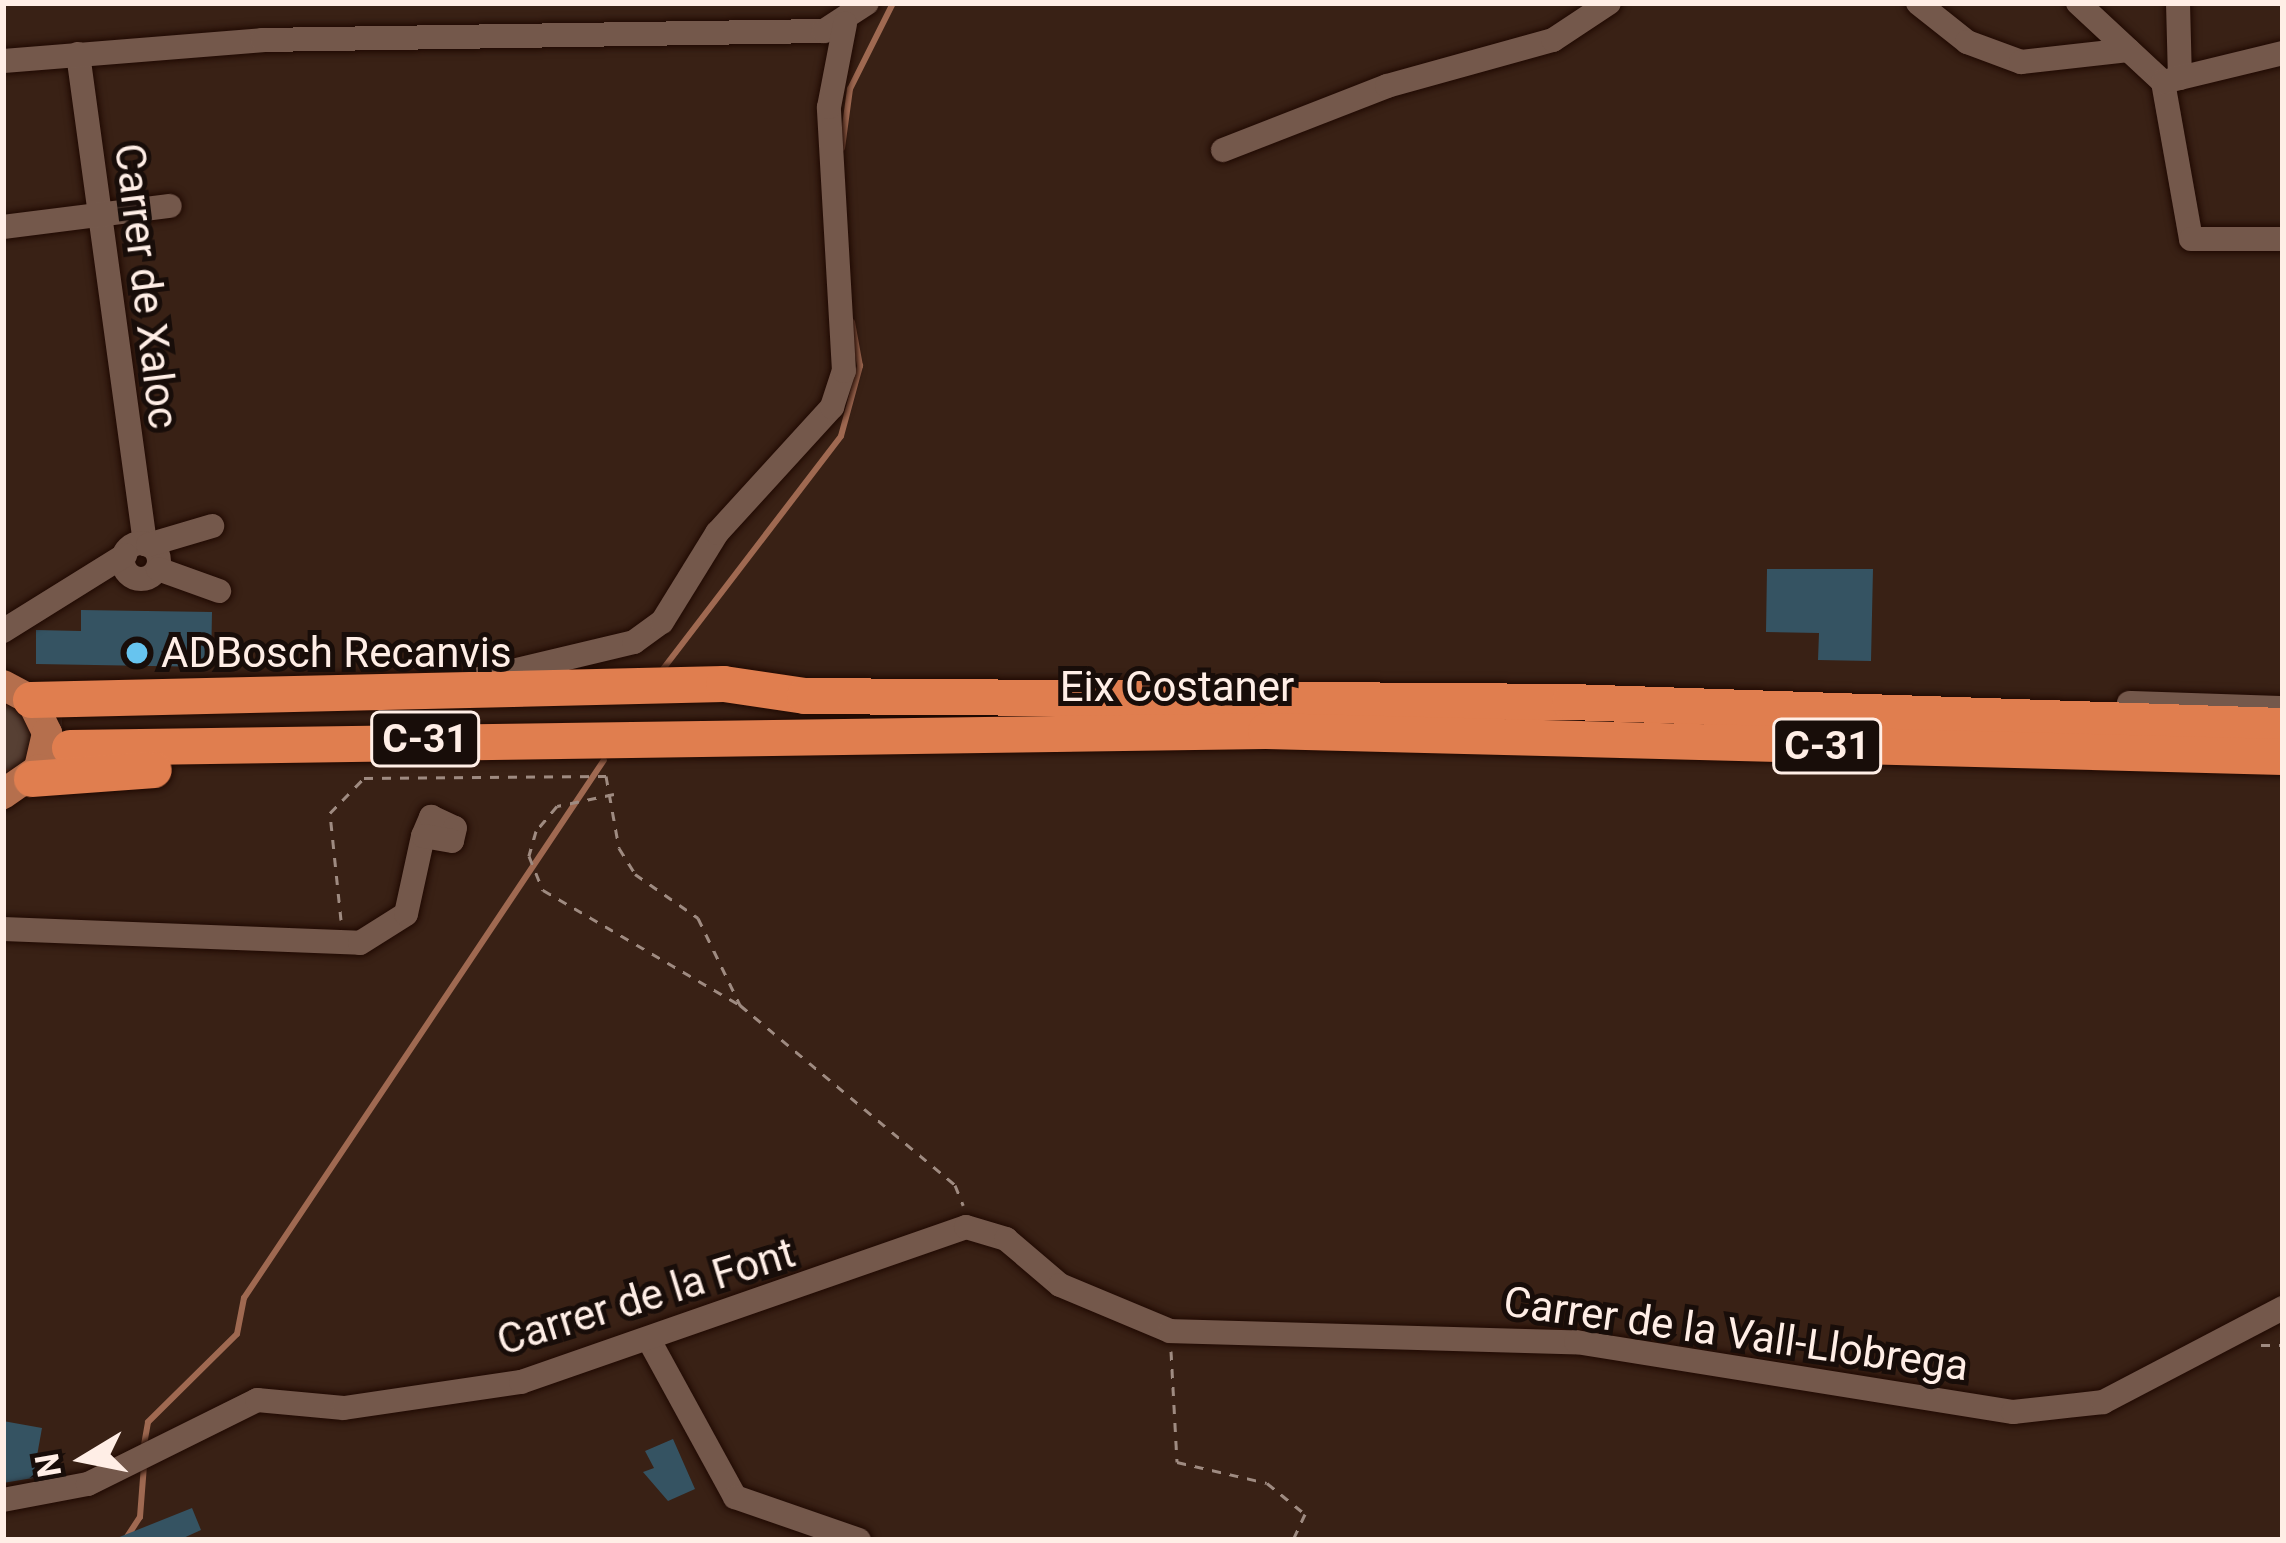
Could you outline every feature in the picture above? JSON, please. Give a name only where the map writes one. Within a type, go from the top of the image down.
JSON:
[{"type":"highway","points":[[13,684],[724,684],[805,696]]},
{"type":"highway","points":[[1570,703],[1743,691]]},
{"type":"highway","name":"C-31","points":[[805,696],[1570,703],[2283,726]]},
{"type":"highway","name":"Eix Costaner","points":[[805,696],[66,734],[1370,734],[2283,758]]},
{"type":"highway","points":[[18,787],[740,745],[779,731]]},
{"type":"highway","points":[[1370,734],[1496,748],[2283,773]]},
{"type":"main road","points":[[13,684],[47,733],[18,787]]},
{"type":"street","points":[[443,684],[648,632],[717,533],[832,407],[844,371],[830,107],[845,24],[867,3]]},
{"type":"street","points":[[1223,150],[1347,99],[1572,33],[1609,3]]},
{"type":"street","points":[[1918,3],[1967,42],[2021,62],[2128,50]]},
{"type":"street","points":[[2078,3],[2128,50],[2171,80],[2283,53]]},
{"type":"street","points":[[2178,3],[2171,80],[2192,239],[2283,239]]},
{"type":"street","points":[[3,61],[78,54],[845,24]]},
{"type":"street","name":"Carrer de Xaloc","points":[[78,54],[145,551]]},
{"type":"street","points":[[3,226],[170,206]]},
{"type":"street","points":[[3,631],[94,571],[212,526]]},
{"type":"street","points":[[145,551],[219,591]]},
{"type":"street","points":[[1743,691],[2283,708]]},
{"type":"street","points":[[3,817],[18,787]]},
{"type":"street","points":[[3,929],[360,943],[406,914],[423,836]]},
{"type":"street","name":"Carrer de la Vall-Llobrega","points":[[966,1227],[1006,1239],[1060,1285],[1170,1331],[1576,1342],[1929,1405],[2054,1412],[2154,1381],[2283,1308]]},
{"type":"street","name":"Carrer de la Font","points":[[3,1500],[88,1484],[257,1400],[394,1402],[521,1382],[966,1227]]},
{"type":"street","points":[[649,1340],[735,1497],[860,1540]]},
{"type":"path","points":[[360,943],[343,929],[329,841],[343,790],[422,773],[458,784],[606,776],[615,794],[619,848],[635,874],[698,918],[740,1005]]},
{"type":"path","points":[[615,794],[557,806],[529,856],[543,890],[596,927],[740,1005],[955,1184],[966,1227]]},
{"type":"path","points":[[1170,1331],[1177,1462],[1267,1483],[1305,1514],[1294,1540]]},
{"type":"shaded area","points":[[3,700],[34,731],[32,759],[3,783]]},
{"type":"building","points":[[1767,569],[1873,569],[1871,661],[1818,660],[1819,633],[1766,632]]},
{"type":"building","points":[[81,610],[212,612],[211,667],[36,664],[36,630],[81,631]]},
{"type":"building","points":[[3,1421],[42,1428],[33,1478],[3,1483]]},
{"type":"building","points":[[673,1439],[695,1489],[668,1501],[643,1472],[654,1468],[645,1451]]},
{"type":"building","points":[[192,1508],[201,1530],[179,1540],[112,1540]]},
{"type":"waterway","points":[[842,148],[850,89],[893,3]]},
{"type":"waterway","points":[[663,669],[841,436],[860,366],[852,322]]},
{"type":"waterway","points":[[144,1445],[148,1422],[237,1334],[244,1298],[604,760]]},
{"type":"waterway","points":[[125,1540],[140,1517],[144,1465]]},
{"type":"tunnel","points":[[3,725],[62,721]]},
{"type":"tunnel","points":[[3,751],[70,748]]},
{"type":"place","name":"ADBosch Recanvis","points":[[137,653]]}]
